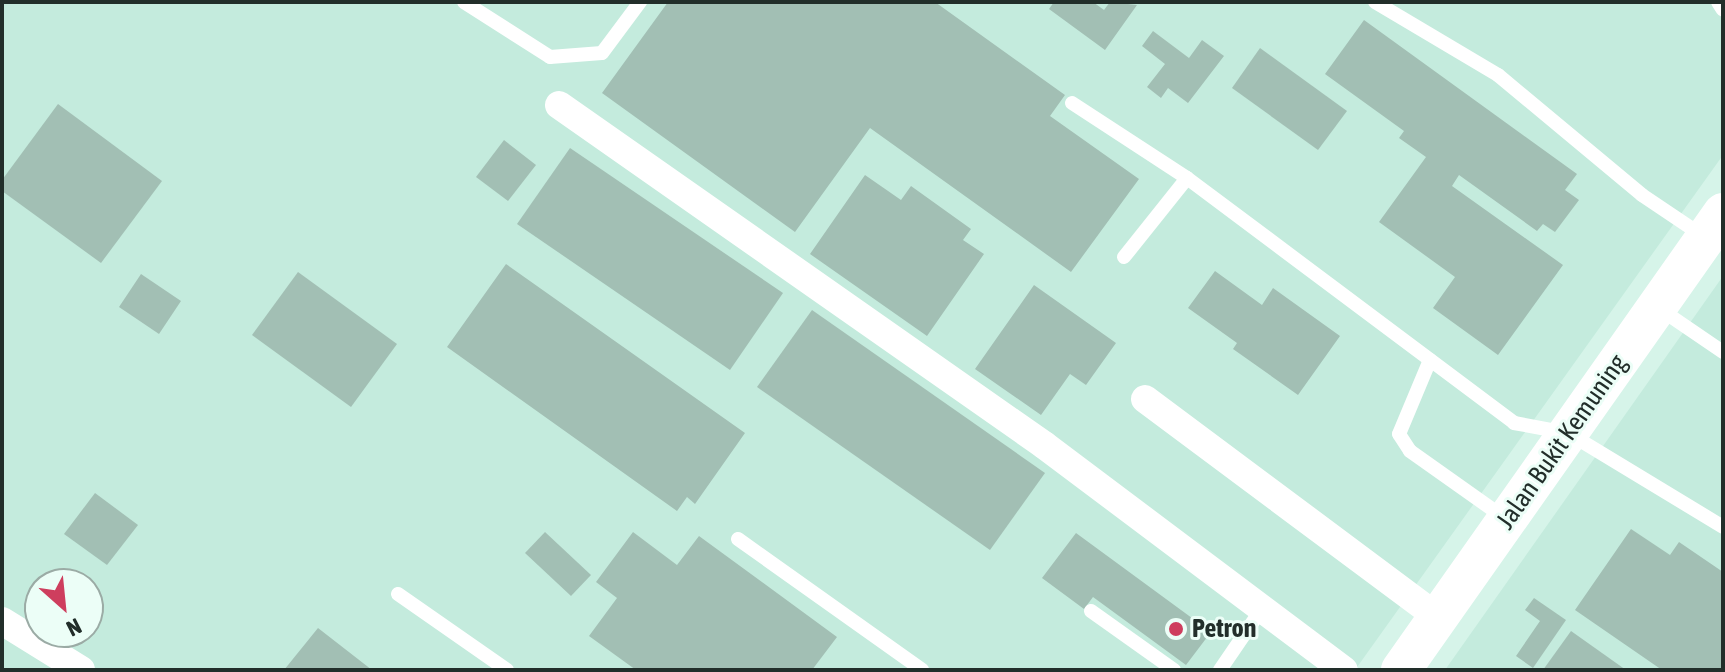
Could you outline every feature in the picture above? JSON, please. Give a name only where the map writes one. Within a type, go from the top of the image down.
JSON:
[{"type":"main road","name":"Jalan Bukit Kemuning","points":[[1406,668],[1438,617],[1714,226]]},
{"type":"street","points":[[559,105],[1044,445],[1344,670]]},
{"type":"street","points":[[1145,399],[1438,617]]},
{"type":"street","points":[[2,621],[81,670]]},
{"type":"lane","points":[[464,2],[550,57],[602,53],[640,2]]},
{"type":"lane","points":[[1375,2],[1498,75],[1642,195],[1714,226]]},
{"type":"lane","points":[[1718,2],[1723,10]]},
{"type":"lane","points":[[1072,103],[1187,178],[1514,423],[1568,433],[1723,527]]},
{"type":"lane","points":[[1124,257],[1187,178]]},
{"type":"lane","points":[[1657,307],[1723,352]]},
{"type":"lane","points":[[1430,360],[1399,434],[1410,451],[1507,520]]},
{"type":"lane","points":[[738,539],[922,670]]},
{"type":"lane","points":[[398,594],[507,670]]},
{"type":"lane","points":[[1220,670],[1261,610]]},
{"type":"lane","points":[[1091,611],[1174,670]]},
{"type":"shaded area","points":[[2,2],[1723,2],[1723,155],[1355,670],[2,670]]},
{"type":"shaded area","points":[[1723,276],[1723,670],[1445,670]]},
{"type":"building","points":[[668,2],[935,2],[1065,95],[1050,116],[1139,179],[1071,272],[870,128],[795,232],[602,93]]},
{"type":"building","points":[[1054,2],[1093,2],[1104,10],[1110,2],[1137,5],[1105,50],[1049,9]]},
{"type":"building","points":[[1364,20],[1577,174],[1565,190],[1579,200],[1555,232],[1543,224],[1537,231],[1459,175],[1452,186],[1563,265],[1498,355],[1433,308],[1455,277],[1379,222],[1426,157],[1399,138],[1404,131],[1325,74]]},
{"type":"building","points":[[1153,31],[1189,58],[1202,40],[1224,56],[1188,103],[1168,88],[1161,98],[1147,87],[1165,64],[1142,46]]},
{"type":"building","points":[[1260,48],[1347,111],[1318,150],[1232,88]]},
{"type":"building","points":[[58,104],[162,181],[101,263],[2,191],[2,180]]},
{"type":"building","points":[[504,140],[536,165],[508,201],[476,177]]},
{"type":"building","points":[[570,148],[783,293],[730,370],[517,224]]},
{"type":"building","points":[[865,175],[901,200],[911,186],[971,229],[963,240],[984,254],[927,336],[810,254]]},
{"type":"building","points":[[506,264],[745,433],[695,504],[687,497],[677,511],[447,347]]},
{"type":"building","points":[[1215,271],[1262,305],[1273,288],[1340,336],[1298,395],[1233,349],[1237,343],[1188,308]]},
{"type":"building","points":[[298,272],[397,344],[351,407],[252,335]]},
{"type":"building","points":[[141,274],[181,301],[159,334],[119,307]]},
{"type":"building","points":[[1034,285],[1116,343],[1086,385],[1070,374],[1041,415],[975,369]]},
{"type":"building","points":[[812,310],[1045,473],[990,550],[757,387]]},
{"type":"building","points":[[95,493],[138,525],[107,565],[64,534]]},
{"type":"building","points":[[1631,529],[1670,555],[1679,542],[1723,572],[1723,670],[1662,670],[1575,610]]},
{"type":"building","points":[[545,532],[591,575],[571,596],[525,553]]},
{"type":"building","points":[[633,532],[677,565],[699,536],[837,637],[812,670],[636,670],[589,636],[617,598],[596,582]]},
{"type":"building","points":[[1076,533],[1211,632],[1186,665],[1093,597],[1084,609],[1042,578]]},
{"type":"building","points":[[1534,598],[1566,620],[1533,668],[1516,656],[1540,621],[1525,610]]},
{"type":"building","points":[[318,628],[372,670],[284,670]]},
{"type":"building","points":[[1571,631],[1626,670],[1543,670]]},
{"type":"place","name":"Petron","points":[[1176,629]]}]
